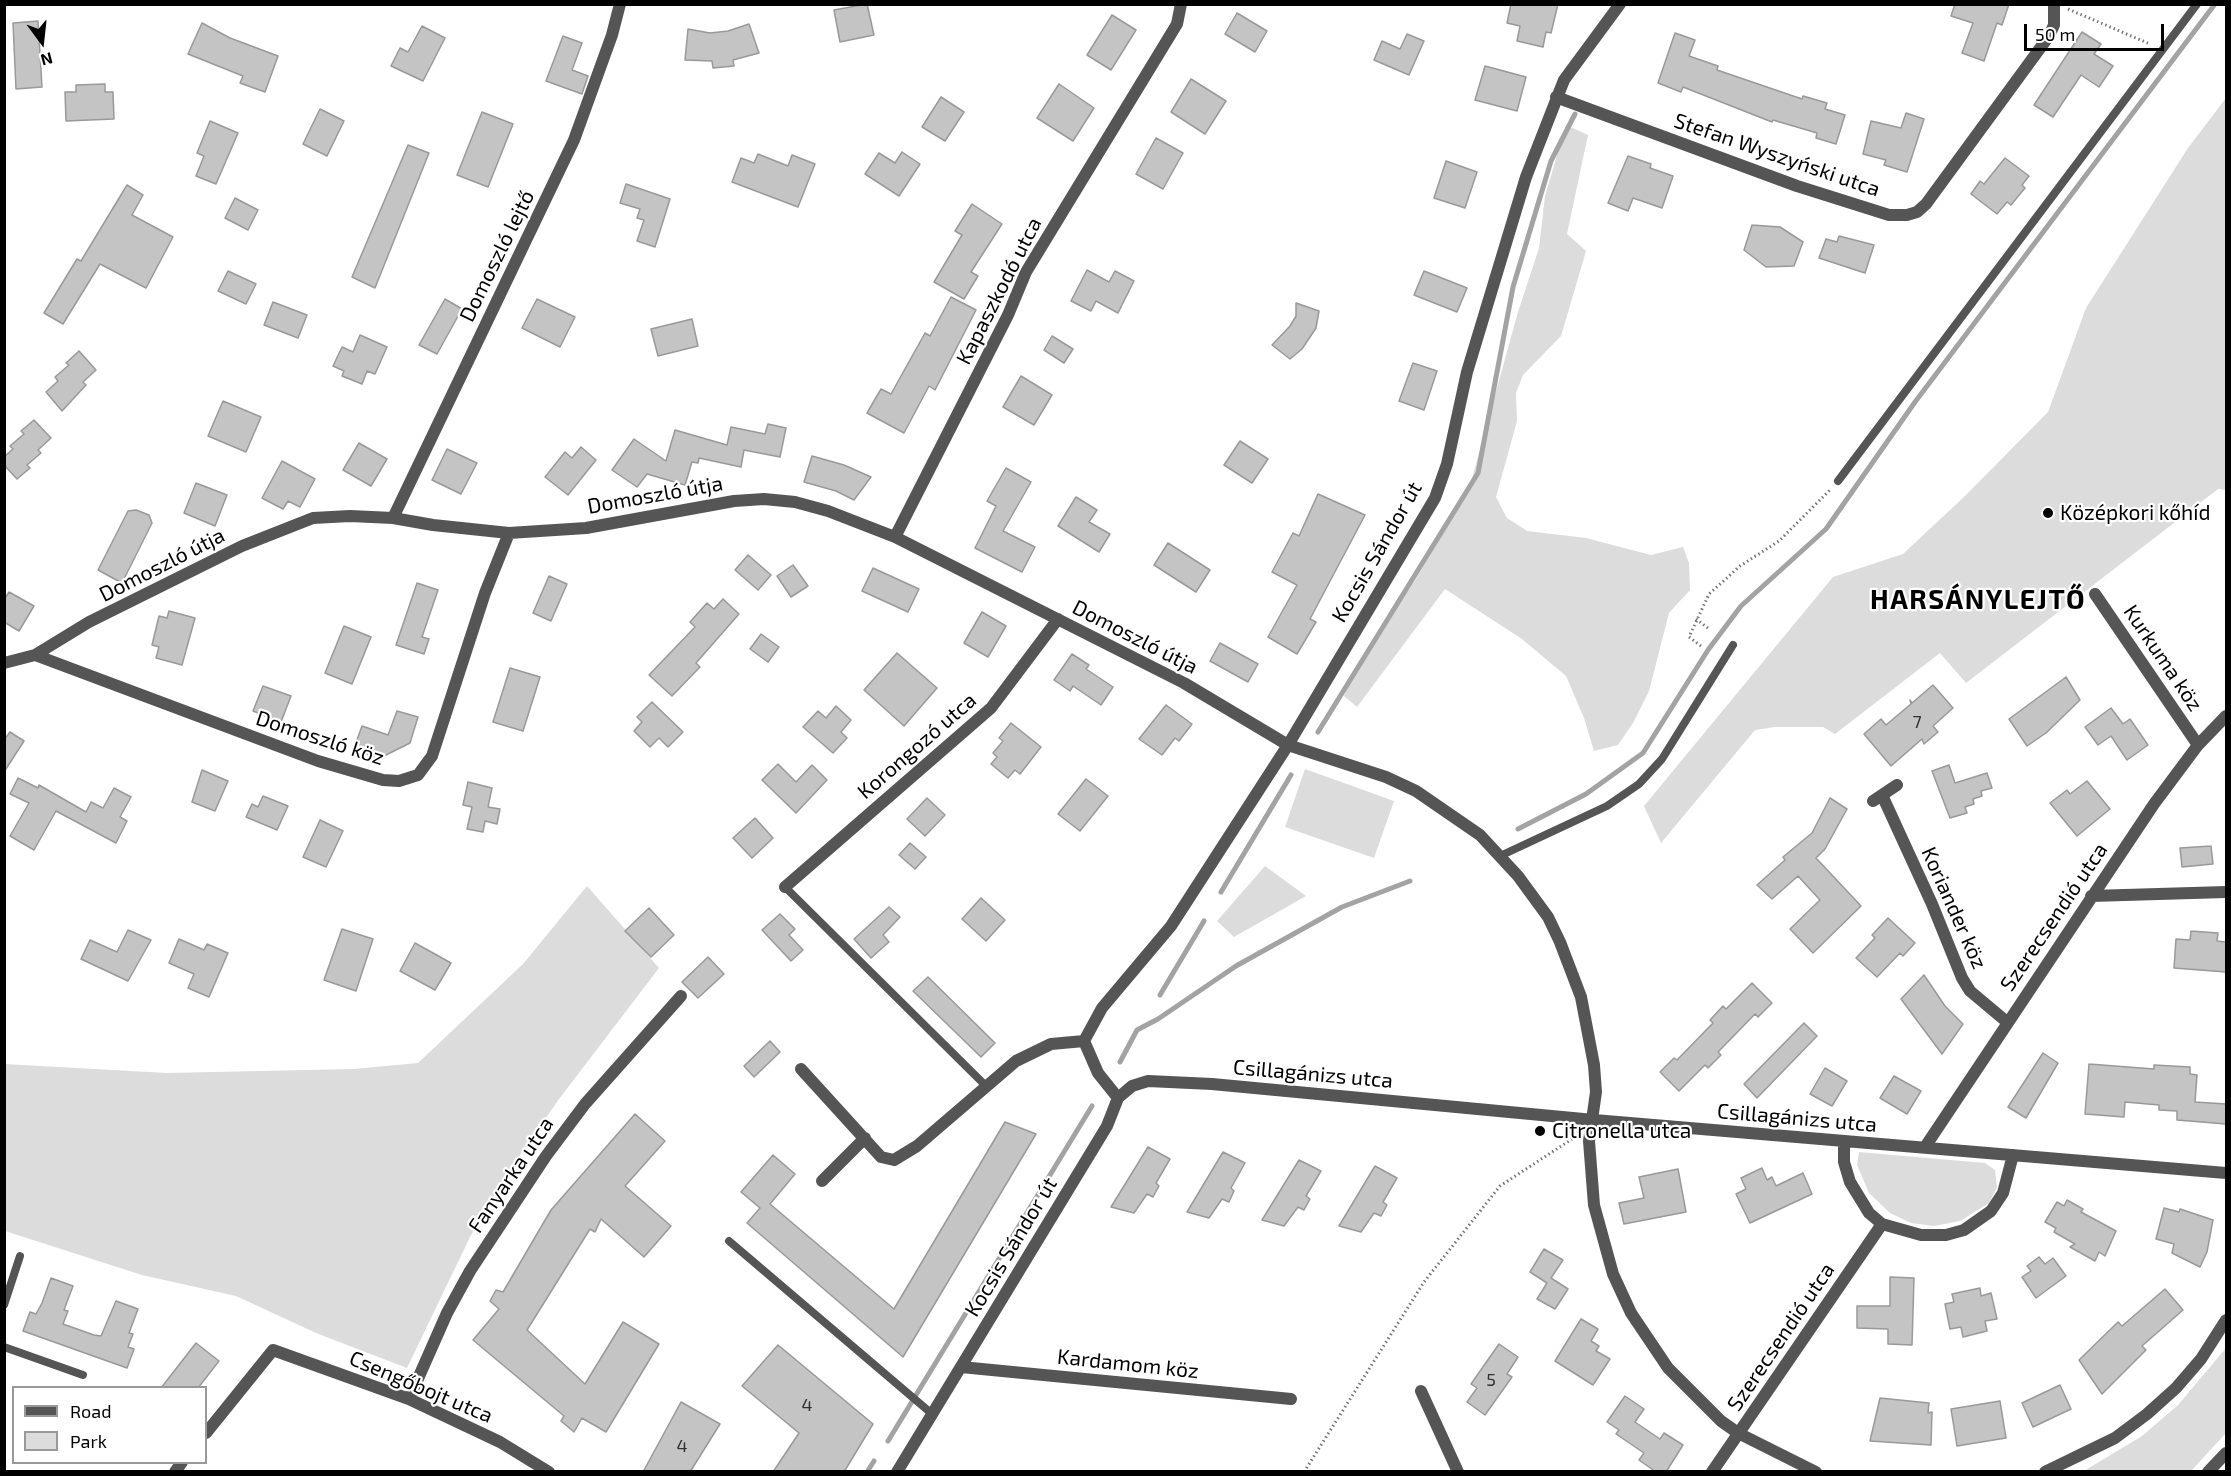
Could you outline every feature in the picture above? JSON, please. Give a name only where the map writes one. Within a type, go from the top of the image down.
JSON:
[{"type":"street","name":"Domoszló lejtő","points":[[393,518],[574,140],[612,35],[620,4]]},
{"type":"street","name":"Kapaszkodó utca","points":[[895,537],[1008,315],[1026,272],[1177,24],[1181,4]]},
{"type":"street","name":"Kocsis Sándor út","points":[[1084,1041],[1102,1008],[1171,926],[1288,746],[1435,498],[1448,464],[1467,372],[1508,228],[1556,97],[1564,80],[1620,4]]},
{"type":"street","name":"Stefan Wyszyński utca","points":[[1556,97],[1797,186],[1889,215],[1907,215],[1917,212],[1926,204],[2049,36],[2054,25],[2054,4]]},
{"type":"street","name":"Domoszló útja","points":[[4,663],[34,655],[89,622],[280,529],[313,518],[350,516],[393,518],[433,525],[509,533],[586,528],[734,501],[764,499],[795,502],[828,511],[895,537],[1200,692],[1288,746],[1386,777],[1416,791],[1467,824],[1500,856],[1548,917],[1581,997],[1594,1065],[1593,1120],[1589,1141],[1594,1205],[1621,1294],[1641,1330],[1668,1368],[1702,1404],[1738,1433],[1816,1472]]},
{"type":"street","name":"Domoszló köz","points":[[34,655],[318,761],[383,780],[399,781],[418,775],[432,756],[485,593],[509,533]]},
{"type":"street","name":"Kurkuma köz","points":[[2096,594],[2198,745]]},
{"type":"street","name":"Korongozó utca","points":[[785,887],[991,708],[1058,619]]},
{"type":"street","name":"Szerecsendió utca","points":[[1925,1147],[2154,804],[2198,745],[2226,716]]},
{"type":"street","name":"Koriander köz","points":[[1897,785],[1878,798],[1932,904],[1962,978],[1970,991],[2007,1022]]},
{"type":"street","points":[[2091,896],[2226,892]]},
{"type":"street","name":"Fanyarka utca","points":[[409,1399],[447,1313],[470,1271],[546,1156],[585,1104],[681,996]]},
{"type":"street","points":[[801,1069],[881,1157],[888,1160],[901,1158],[917,1146],[1016,1061],[1051,1044],[1084,1041],[1098,1073],[1118,1098]]},
{"type":"street","name":"Csillagánizs utca","points":[[1118,1098],[1132,1086],[1148,1081],[1190,1083],[1844,1142],[2226,1173]]},
{"type":"street","name":"Kocsis Sándor út","points":[[897,1472],[926,1409],[960,1367],[1107,1126],[1118,1098]]},
{"type":"street","points":[[822,1181],[865,1138]]},
{"type":"street","points":[[1844,1142],[1844,1162],[1850,1182],[1869,1213],[1882,1224],[1921,1235],[1946,1235],[1964,1230],[1991,1211],[2003,1193],[2013,1155]]},
{"type":"street","name":"Szerecsendió utca","points":[[1712,1472],[1882,1224]]},
{"type":"street","points":[[2045,1472],[2115,1438],[2147,1414],[2176,1388],[2201,1359],[2226,1320]]},
{"type":"street","name":"Csengőbojt utca","points":[[207,1432],[273,1350],[409,1399],[500,1442],[549,1472]]},
{"type":"street","name":"Kardamom köz","points":[[960,1367],[1292,1399]]},
{"type":"street","points":[[1421,1390],[1458,1472]]},
{"type":"street","points":[[2208,1472],[2226,1453]]},
{"type":"lane","points":[[1838,482],[2197,4]]},
{"type":"lane","points":[[1500,856],[1607,807],[1640,784],[1662,759],[1733,645]]},
{"type":"lane","points":[[785,887],[987,1087]]},
{"type":"lane","points":[[729,1241],[926,1409]]},
{"type":"lane","points":[[4,1305],[20,1256]]},
{"type":"lane","points":[[4,1347],[83,1375]]},
{"type":"path","points":[[2067,9],[2163,49]]},
{"type":"path","points":[[1701,646],[1689,637],[1709,594],[1740,566],[1779,541],[1838,482]]},
{"type":"path","points":[[1696,619],[1709,629]]},
{"type":"path","points":[[1304,1472],[1424,1282],[1500,1186],[1572,1139]]},
{"type":"green space","points":[[2226,98],[2226,490],[2218,489],[1966,683],[1940,653],[1835,734],[1823,727],[1775,727],[1755,730],[1661,843],[1644,806],[1833,577],[1903,554],[1966,495],[2048,412],[2086,308],[2188,148]]},
{"type":"green space","points":[[1566,125],[1588,135],[1567,234],[1586,251],[1561,336],[1523,375],[1516,393],[1517,421],[1496,497],[1507,518],[1527,531],[1586,538],[1651,555],[1683,547],[1689,563],[1690,590],[1669,613],[1649,691],[1633,723],[1618,745],[1594,751],[1584,718],[1566,676],[1522,639],[1445,589],[1357,707],[1344,696],[1354,670],[1416,579],[1469,489],[1518,312],[1539,248],[1545,196]]},
{"type":"green space","points":[[1305,769],[1394,801],[1374,858],[1285,827]]},
{"type":"green space","points":[[1265,866],[1306,896],[1234,937],[1217,921]]},
{"type":"green space","points":[[587,886],[659,968],[559,1099],[509,1171],[470,1237],[407,1368],[316,1333],[236,1296],[142,1275],[5,1231],[4,1064],[167,1073],[354,1069],[418,1063],[523,964]]},
{"type":"green space","points":[[1859,1152],[1985,1163],[1995,1170],[1997,1187],[1989,1203],[1960,1221],[1934,1226],[1911,1223],[1890,1213],[1869,1193],[1857,1165]]},
{"type":"green space","points":[[2226,1348],[2226,1433],[2191,1471],[2084,1471],[2142,1436],[2178,1405]]},
{"type":"building","points":[[867,4],[874,35],[840,42],[834,10]]},
{"type":"building","points":[[1511,4],[1558,4],[1551,33],[1546,32],[1543,47],[1517,41],[1520,26],[1507,23]]},
{"type":"building","points":[[1955,4],[2009,4],[2002,25],[1997,23],[1984,61],[1962,53],[1973,23],[1951,16]]},
{"type":"building","points":[[1237,13],[1267,31],[1255,52],[1225,34]]},
{"type":"building","points":[[1112,15],[1136,30],[1111,70],[1087,55]]},
{"type":"building","points":[[38,21],[42,87],[16,89],[13,23]]},
{"type":"building","points":[[202,23],[230,38],[278,56],[265,92],[240,83],[243,76],[188,54]]},
{"type":"building","points":[[749,24],[759,53],[733,60],[734,66],[713,68],[712,61],[685,60],[688,29],[710,33],[728,31]]},
{"type":"building","points":[[422,26],[445,38],[423,81],[391,66],[400,48],[408,52]]},
{"type":"building","points":[[2082,32],[2101,44],[2094,54],[2113,66],[2099,87],[2081,75],[2053,117],[2034,105]]},
{"type":"building","points":[[1675,33],[1695,40],[1689,56],[1718,66],[1717,70],[1802,99],[1803,96],[1827,103],[1825,109],[1845,115],[1836,144],[1816,138],[1817,133],[1773,120],[1772,122],[1683,87],[1681,92],[1658,83]]},
{"type":"building","points":[[1407,34],[1424,41],[1409,75],[1374,60],[1382,41],[1400,49]]},
{"type":"building","points":[[563,36],[582,43],[572,70],[588,76],[582,94],[546,81]]},
{"type":"building","points":[[1485,66],[1526,77],[1517,111],[1475,100]]},
{"type":"building","points":[[1191,79],[1226,101],[1205,134],[1171,112]]},
{"type":"building","points":[[105,84],[105,92],[113,92],[114,119],[66,121],[65,92],[76,92],[76,85]]},
{"type":"building","points":[[1059,84],[1094,108],[1073,141],[1037,118]]},
{"type":"building","points":[[941,97],[964,112],[945,141],[922,127]]},
{"type":"building","points":[[320,109],[344,121],[327,156],[303,144]]},
{"type":"building","points":[[482,112],[513,124],[488,187],[457,175]]},
{"type":"building","points":[[1906,113],[1924,119],[1907,172],[1884,165],[1886,160],[1863,154],[1871,121],[1901,128]]},
{"type":"building","points":[[210,121],[238,133],[216,184],[196,176],[204,156],[197,153]]},
{"type":"building","points":[[1156,138],[1183,153],[1163,189],[1136,174]]},
{"type":"building","points":[[408,145],[429,153],[375,288],[352,277]]},
{"type":"building","points":[[902,152],[920,164],[899,196],[865,174],[879,153],[895,163]]},
{"type":"building","points":[[758,154],[788,166],[792,155],[815,164],[798,207],[732,182],[741,158],[754,163]]},
{"type":"building","points":[[1628,156],[1651,164],[1650,168],[1673,176],[1662,208],[1633,198],[1628,211],[1608,203]]},
{"type":"building","points":[[2005,158],[2029,176],[2022,185],[2025,188],[2011,205],[2007,202],[1997,214],[1971,194],[1980,181],[1984,184]]},
{"type":"building","points":[[1446,161],[1477,172],[1465,208],[1434,198]]},
{"type":"building","points":[[626,184],[670,199],[655,247],[637,241],[644,220],[637,218],[640,209],[620,203]]},
{"type":"building","points":[[127,185],[143,195],[132,215],[173,237],[146,288],[100,264],[63,324],[44,313],[77,259],[81,261]]},
{"type":"building","points":[[235,198],[258,210],[248,230],[225,218]]},
{"type":"building","points":[[972,204],[1002,224],[971,272],[978,276],[964,299],[934,282],[962,235],[955,231]]},
{"type":"building","points":[[1752,225],[1780,227],[1803,242],[1794,266],[1766,267],[1744,250]]},
{"type":"building","points":[[1839,236],[1874,245],[1865,273],[1819,258],[1826,239],[1837,242]]},
{"type":"building","points":[[1087,270],[1109,282],[1115,271],[1134,281],[1118,313],[1096,301],[1091,311],[1071,301]]},
{"type":"building","points":[[228,271],[256,284],[246,304],[218,291]]},
{"type":"building","points":[[1424,271],[1467,288],[1457,312],[1414,295]]},
{"type":"building","points":[[951,297],[976,310],[935,390],[929,386],[904,433],[867,413],[881,389],[891,394],[925,333],[930,336]]},
{"type":"building","points":[[445,299],[462,309],[437,354],[419,345]]},
{"type":"building","points":[[537,299],[575,317],[560,347],[522,328]]},
{"type":"building","points":[[273,302],[307,315],[298,338],[264,325]]},
{"type":"building","points":[[1296,303],[1319,311],[1316,328],[1302,349],[1290,359],[1272,345],[1296,316]]},
{"type":"building","points":[[692,319],[698,346],[658,356],[651,329]]},
{"type":"building","points":[[360,335],[387,347],[375,374],[367,371],[362,384],[342,376],[344,371],[333,366],[342,347],[353,352]]},
{"type":"building","points":[[1052,336],[1073,349],[1064,363],[1044,350]]},
{"type":"building","points":[[79,351],[96,370],[83,382],[86,385],[62,411],[46,392],[58,381],[55,377],[69,365],[66,363]]},
{"type":"building","points":[[1413,363],[1437,371],[1424,410],[1399,401]]},
{"type":"building","points":[[1021,376],[1052,395],[1034,425],[1003,407]]},
{"type":"building","points":[[223,401],[261,417],[246,452],[208,436]]},
{"type":"building","points":[[34,420],[51,438],[38,450],[41,453],[27,465],[30,468],[17,479],[4,465],[4,457],[13,449],[10,446],[24,434],[21,431]]},
{"type":"building","points":[[768,424],[786,428],[780,457],[744,450],[741,467],[699,458],[698,463],[692,462],[685,485],[647,474],[637,487],[612,470],[634,439],[666,461],[675,430],[727,445],[731,427],[765,434]]},
{"type":"building","points":[[1240,441],[1268,459],[1252,483],[1224,465]]},
{"type":"building","points":[[359,443],[387,459],[371,486],[343,470]]},
{"type":"building","points":[[581,447],[596,460],[568,495],[545,477],[565,452],[572,458]]},
{"type":"building","points":[[447,449],[477,463],[461,494],[432,480]]},
{"type":"building","points":[[812,456],[844,465],[871,477],[854,500],[836,491],[804,482]]},
{"type":"building","points":[[282,461],[315,479],[300,507],[288,501],[283,509],[262,498]]},
{"type":"building","points":[[1006,468],[1031,482],[1003,531],[1035,547],[1022,572],[975,548],[996,506],[987,501]]},
{"type":"building","points":[[196,483],[227,495],[215,526],[184,513]]},
{"type":"building","points":[[1318,494],[1365,515],[1310,619],[1316,622],[1297,654],[1268,637],[1297,585],[1272,572],[1293,533],[1299,536]]},
{"type":"building","points":[[1076,497],[1097,510],[1089,522],[1110,534],[1099,552],[1058,526]]},
{"type":"building","points":[[136,510],[149,515],[152,523],[122,583],[98,570],[128,511]]},
{"type":"building","points":[[1168,543],[1210,570],[1196,592],[1154,565]]},
{"type":"building","points":[[748,555],[771,575],[758,590],[735,570]]},
{"type":"building","points":[[793,565],[808,586],[791,597],[777,576]]},
{"type":"building","points":[[873,568],[919,589],[908,612],[862,591]]},
{"type":"building","points":[[549,576],[567,584],[551,621],[533,613]]},
{"type":"building","points":[[417,583],[438,590],[422,637],[429,639],[424,654],[396,645]]},
{"type":"building","points":[[9,592],[34,606],[19,631],[4,622],[4,600]]},
{"type":"building","points":[[723,599],[739,614],[696,663],[700,667],[672,696],[649,675],[695,627],[690,622],[707,603],[714,609]]},
{"type":"building","points":[[169,611],[195,618],[182,665],[156,658],[159,647],[152,645],[159,616],[167,618]]},
{"type":"building","points":[[982,612],[1006,626],[988,657],[964,643]]},
{"type":"building","points":[[344,626],[371,637],[352,684],[325,673]]},
{"type":"building","points":[[761,634],[779,647],[768,662],[750,649]]},
{"type":"building","points":[[1220,643],[1258,664],[1248,682],[1210,661]]},
{"type":"building","points":[[897,653],[937,688],[904,726],[864,690]]},
{"type":"building","points":[[1072,654],[1089,665],[1086,669],[1113,687],[1101,705],[1073,686],[1070,691],[1054,680]]},
{"type":"building","points":[[510,668],[540,677],[523,731],[493,722]]},
{"type":"building","points":[[2066,677],[2080,700],[2046,733],[2027,746],[2009,719]]},
{"type":"building","points":[[1933,685],[1953,708],[1933,726],[1938,732],[1924,744],[1922,739],[1891,766],[1864,734],[1881,719],[1886,725],[1911,704],[1910,700],[1912,703]]},
{"type":"building","points":[[263,686],[291,696],[281,722],[253,711]]},
{"type":"building","points":[[652,702],[683,732],[668,747],[659,738],[650,747],[634,731],[642,722],[637,717]]},
{"type":"building","points":[[1166,705],[1192,724],[1179,741],[1175,738],[1162,755],[1139,739]]},
{"type":"building","points":[[836,706],[851,720],[841,732],[847,738],[833,753],[803,727],[818,711],[826,718]]},
{"type":"building","points":[[2111,708],[2123,724],[2130,719],[2148,745],[2127,760],[2111,736],[2098,745],[2085,727]]},
{"type":"building","points":[[397,711],[418,717],[410,743],[378,759],[354,748],[362,726],[388,735]]},
{"type":"building","points":[[1011,723],[1041,747],[1020,774],[1015,770],[1008,778],[991,764],[997,757],[993,753],[1003,741],[999,738]]},
{"type":"building","points":[[10,732],[24,741],[4,772],[4,740]]},
{"type":"building","points":[[778,764],[796,782],[812,765],[827,780],[796,813],[762,780]]},
{"type":"building","points":[[1949,765],[1955,783],[1987,773],[1992,788],[1981,791],[1982,796],[1973,799],[1974,804],[1965,807],[1967,813],[1950,818],[1932,771]]},
{"type":"building","points":[[202,770],[228,781],[215,811],[192,802]]},
{"type":"building","points":[[18,778],[38,788],[39,785],[86,812],[91,802],[103,808],[114,788],[131,797],[120,817],[127,821],[116,843],[56,811],[34,850],[10,836],[29,803],[10,794]]},
{"type":"building","points":[[1086,779],[1108,796],[1080,831],[1058,814]]},
{"type":"building","points":[[2087,781],[2110,809],[2077,836],[2050,803],[2067,790],[2070,794]]},
{"type":"building","points":[[468,782],[492,788],[488,807],[500,809],[497,824],[485,821],[483,832],[467,829],[472,807],[463,805]]},
{"type":"building","points":[[263,796],[288,806],[277,830],[246,817],[252,804],[258,807]]},
{"type":"building","points":[[927,798],[945,815],[925,836],[907,819]]},
{"type":"building","points":[[1830,798],[1847,809],[1825,849],[1816,858],[1861,906],[1813,953],[1790,929],[1820,900],[1798,876],[1772,899],[1757,885],[1785,860],[1783,857],[1812,833]]},
{"type":"building","points":[[755,818],[773,838],[752,858],[733,838]]},
{"type":"building","points":[[320,820],[343,831],[326,867],[303,857]]},
{"type":"building","points":[[910,843],[926,857],[915,869],[899,855]]},
{"type":"building","points":[[2211,846],[2213,864],[2182,867],[2180,848]]},
{"type":"building","points":[[981,898],[1005,920],[986,941],[962,919]]},
{"type":"building","points":[[889,907],[900,917],[883,935],[889,942],[871,958],[854,939]]},
{"type":"building","points":[[649,908],[674,935],[651,957],[625,931]]},
{"type":"building","points":[[780,914],[795,929],[789,935],[803,950],[791,961],[762,930]]},
{"type":"building","points":[[1888,918],[1915,943],[1903,956],[1900,953],[1877,977],[1856,958],[1875,938],[1872,935]]},
{"type":"building","points":[[342,929],[373,939],[356,991],[324,980]]},
{"type":"building","points":[[128,930],[151,940],[128,981],[81,959],[90,940],[117,952]]},
{"type":"building","points":[[2191,931],[2218,933],[2217,941],[2226,942],[2226,972],[2174,968],[2176,939],[2190,940]]},
{"type":"building","points":[[179,939],[204,950],[207,944],[228,953],[209,997],[188,988],[194,974],[169,963]]},
{"type":"building","points":[[415,943],[451,963],[435,990],[400,971]]},
{"type":"building","points":[[708,957],[724,974],[698,998],[682,982]]},
{"type":"building","points":[[1924,975],[1945,1006],[1963,1024],[1942,1054],[1901,999]]},
{"type":"building","points":[[928,977],[995,1043],[981,1057],[913,991]]},
{"type":"building","points":[[1752,983],[1772,1003],[1758,1017],[1755,1014],[1718,1052],[1721,1055],[1708,1068],[1705,1065],[1679,1091],[1660,1072],[1674,1058],[1677,1060],[1713,1023],[1710,1020],[1723,1006],[1726,1009]]},
{"type":"building","points":[[1804,1023],[1817,1036],[1757,1098],[1744,1084]]},
{"type":"building","points":[[770,1041],[780,1052],[754,1077],[744,1066]]},
{"type":"building","points":[[2043,1053],[2058,1063],[2026,1118],[2008,1107]]},
{"type":"building","points":[[2089,1064],[2154,1069],[2154,1065],[2190,1067],[2190,1074],[2197,1075],[2195,1102],[2226,1104],[2226,1124],[2177,1120],[2177,1111],[2159,1110],[2159,1105],[2125,1102],[2124,1117],[2085,1114]]},
{"type":"building","points":[[1825,1068],[1847,1081],[1832,1106],[1810,1094]]},
{"type":"building","points":[[1894,1076],[1921,1091],[1907,1114],[1880,1098]]},
{"type":"building","points":[[635,1114],[665,1141],[625,1186],[671,1226],[644,1257],[601,1219],[595,1232],[590,1229],[527,1330],[585,1384],[623,1322],[659,1344],[606,1432],[582,1418],[574,1432],[561,1421],[564,1416],[473,1340],[499,1309],[490,1301],[496,1290],[503,1292],[551,1210]]},
{"type":"building","points":[[1005,1122],[1036,1134],[903,1357],[747,1223],[760,1208],[741,1192],[773,1155],[795,1174],[770,1204],[894,1309]]},
{"type":"building","points":[[1148,1147],[1170,1159],[1156,1183],[1159,1186],[1153,1197],[1147,1194],[1134,1213],[1111,1207]]},
{"type":"building","points":[[1223,1152],[1245,1163],[1231,1188],[1234,1191],[1229,1202],[1222,1199],[1209,1218],[1187,1212]]},
{"type":"building","points":[[1299,1160],[1321,1171],[1306,1196],[1310,1199],[1304,1210],[1298,1207],[1284,1226],[1262,1220]]},
{"type":"building","points":[[1375,1166],[1397,1178],[1383,1202],[1387,1205],[1381,1216],[1374,1213],[1361,1232],[1339,1226]]},
{"type":"building","points":[[1762,1168],[1767,1180],[1772,1177],[1776,1186],[1803,1173],[1812,1194],[1750,1223],[1736,1194],[1746,1189],[1741,1178]]},
{"type":"building","points":[[1678,1169],[1686,1212],[1624,1224],[1619,1203],[1644,1198],[1639,1177]]},
{"type":"building","points":[[2067,1200],[2083,1209],[2081,1212],[2116,1231],[2105,1256],[2099,1252],[2095,1261],[2070,1247],[2075,1244],[2054,1232],[2056,1228],[2045,1222],[2057,1202],[2064,1206]]},
{"type":"building","points":[[2164,1208],[2179,1212],[2180,1209],[2213,1220],[2207,1252],[2200,1267],[2172,1253],[2174,1244],[2156,1239]]},
{"type":"building","points":[[1544,1249],[1563,1260],[1551,1278],[1568,1289],[1555,1309],[1537,1299],[1547,1283],[1530,1272]]},
{"type":"building","points":[[2039,1257],[2045,1264],[2053,1258],[2066,1276],[2036,1298],[2022,1277],[2031,1271],[2027,1266]]},
{"type":"building","points":[[1890,1277],[1914,1278],[1912,1345],[1888,1344],[1888,1329],[1857,1328],[1857,1306],[1890,1306]]},
{"type":"building","points":[[51,1278],[73,1286],[64,1310],[68,1311],[63,1324],[101,1336],[116,1301],[138,1309],[129,1333],[133,1334],[128,1347],[134,1349],[127,1368],[23,1331],[30,1312],[36,1314],[42,1303]]},
{"type":"building","points":[[1980,1288],[1981,1296],[1991,1293],[1997,1319],[1985,1321],[1987,1331],[1963,1337],[1961,1327],[1950,1329],[1945,1304],[1954,1302],[1952,1294]]},
{"type":"building","points":[[2165,1289],[2183,1310],[2142,1346],[2146,1350],[2102,1394],[2079,1360],[2118,1322],[2122,1326]]},
{"type":"building","points":[[1581,1319],[1598,1329],[1591,1341],[1599,1346],[1596,1351],[1610,1359],[1593,1385],[1555,1361]]},
{"type":"building","points":[[196,1343],[219,1361],[200,1386],[163,1386]]},
{"type":"building","points":[[1499,1344],[1518,1357],[1507,1374],[1512,1377],[1485,1415],[1467,1402],[1477,1388],[1471,1384]]},
{"type":"building","points":[[778,1345],[873,1424],[844,1472],[773,1472],[799,1433],[742,1386]]},
{"type":"building","points":[[2060,1385],[2071,1409],[2033,1427],[2022,1403]]},
{"type":"building","points":[[1625,1396],[1644,1409],[1635,1422],[1660,1439],[1664,1433],[1683,1445],[1666,1472],[1656,1472],[1639,1460],[1644,1453],[1616,1434],[1619,1430],[1607,1422]]},
{"type":"building","points":[[1880,1398],[1929,1403],[1928,1413],[1932,1412],[1931,1445],[1870,1441]]},
{"type":"building","points":[[2000,1401],[2006,1438],[1957,1446],[1951,1409]]},
{"type":"building","points":[[681,1402],[720,1424],[690,1472],[643,1472]]},
{"type":"waterway","points":[[1518,829],[1586,794],[1643,753],[1708,650],[1741,606],[1826,529],[1915,402],[2215,4]]},
{"type":"waterway","points":[[1318,732],[1478,473],[1513,287],[1551,161],[1575,114]]},
{"type":"waterway","points":[[1221,892],[1291,775]]},
{"type":"waterway","points":[[1120,1062],[1137,1030],[1158,1019],[1236,966],[1342,907],[1410,881]]},
{"type":"waterway","points":[[1160,995],[1204,921]]},
{"type":"waterway","points":[[888,1441],[1092,1106]]},
{"type":"waterway","points":[[867,1472],[874,1461]]},
{"type":"place","name":"Középkori kőhíd","points":[[2048,513]]},
{"type":"place","name":"Citronella utca","points":[[1540,1131]]},
{"type":"district","name":"HARSÁNYLEJTŐ","points":[[1978,600]]}]
